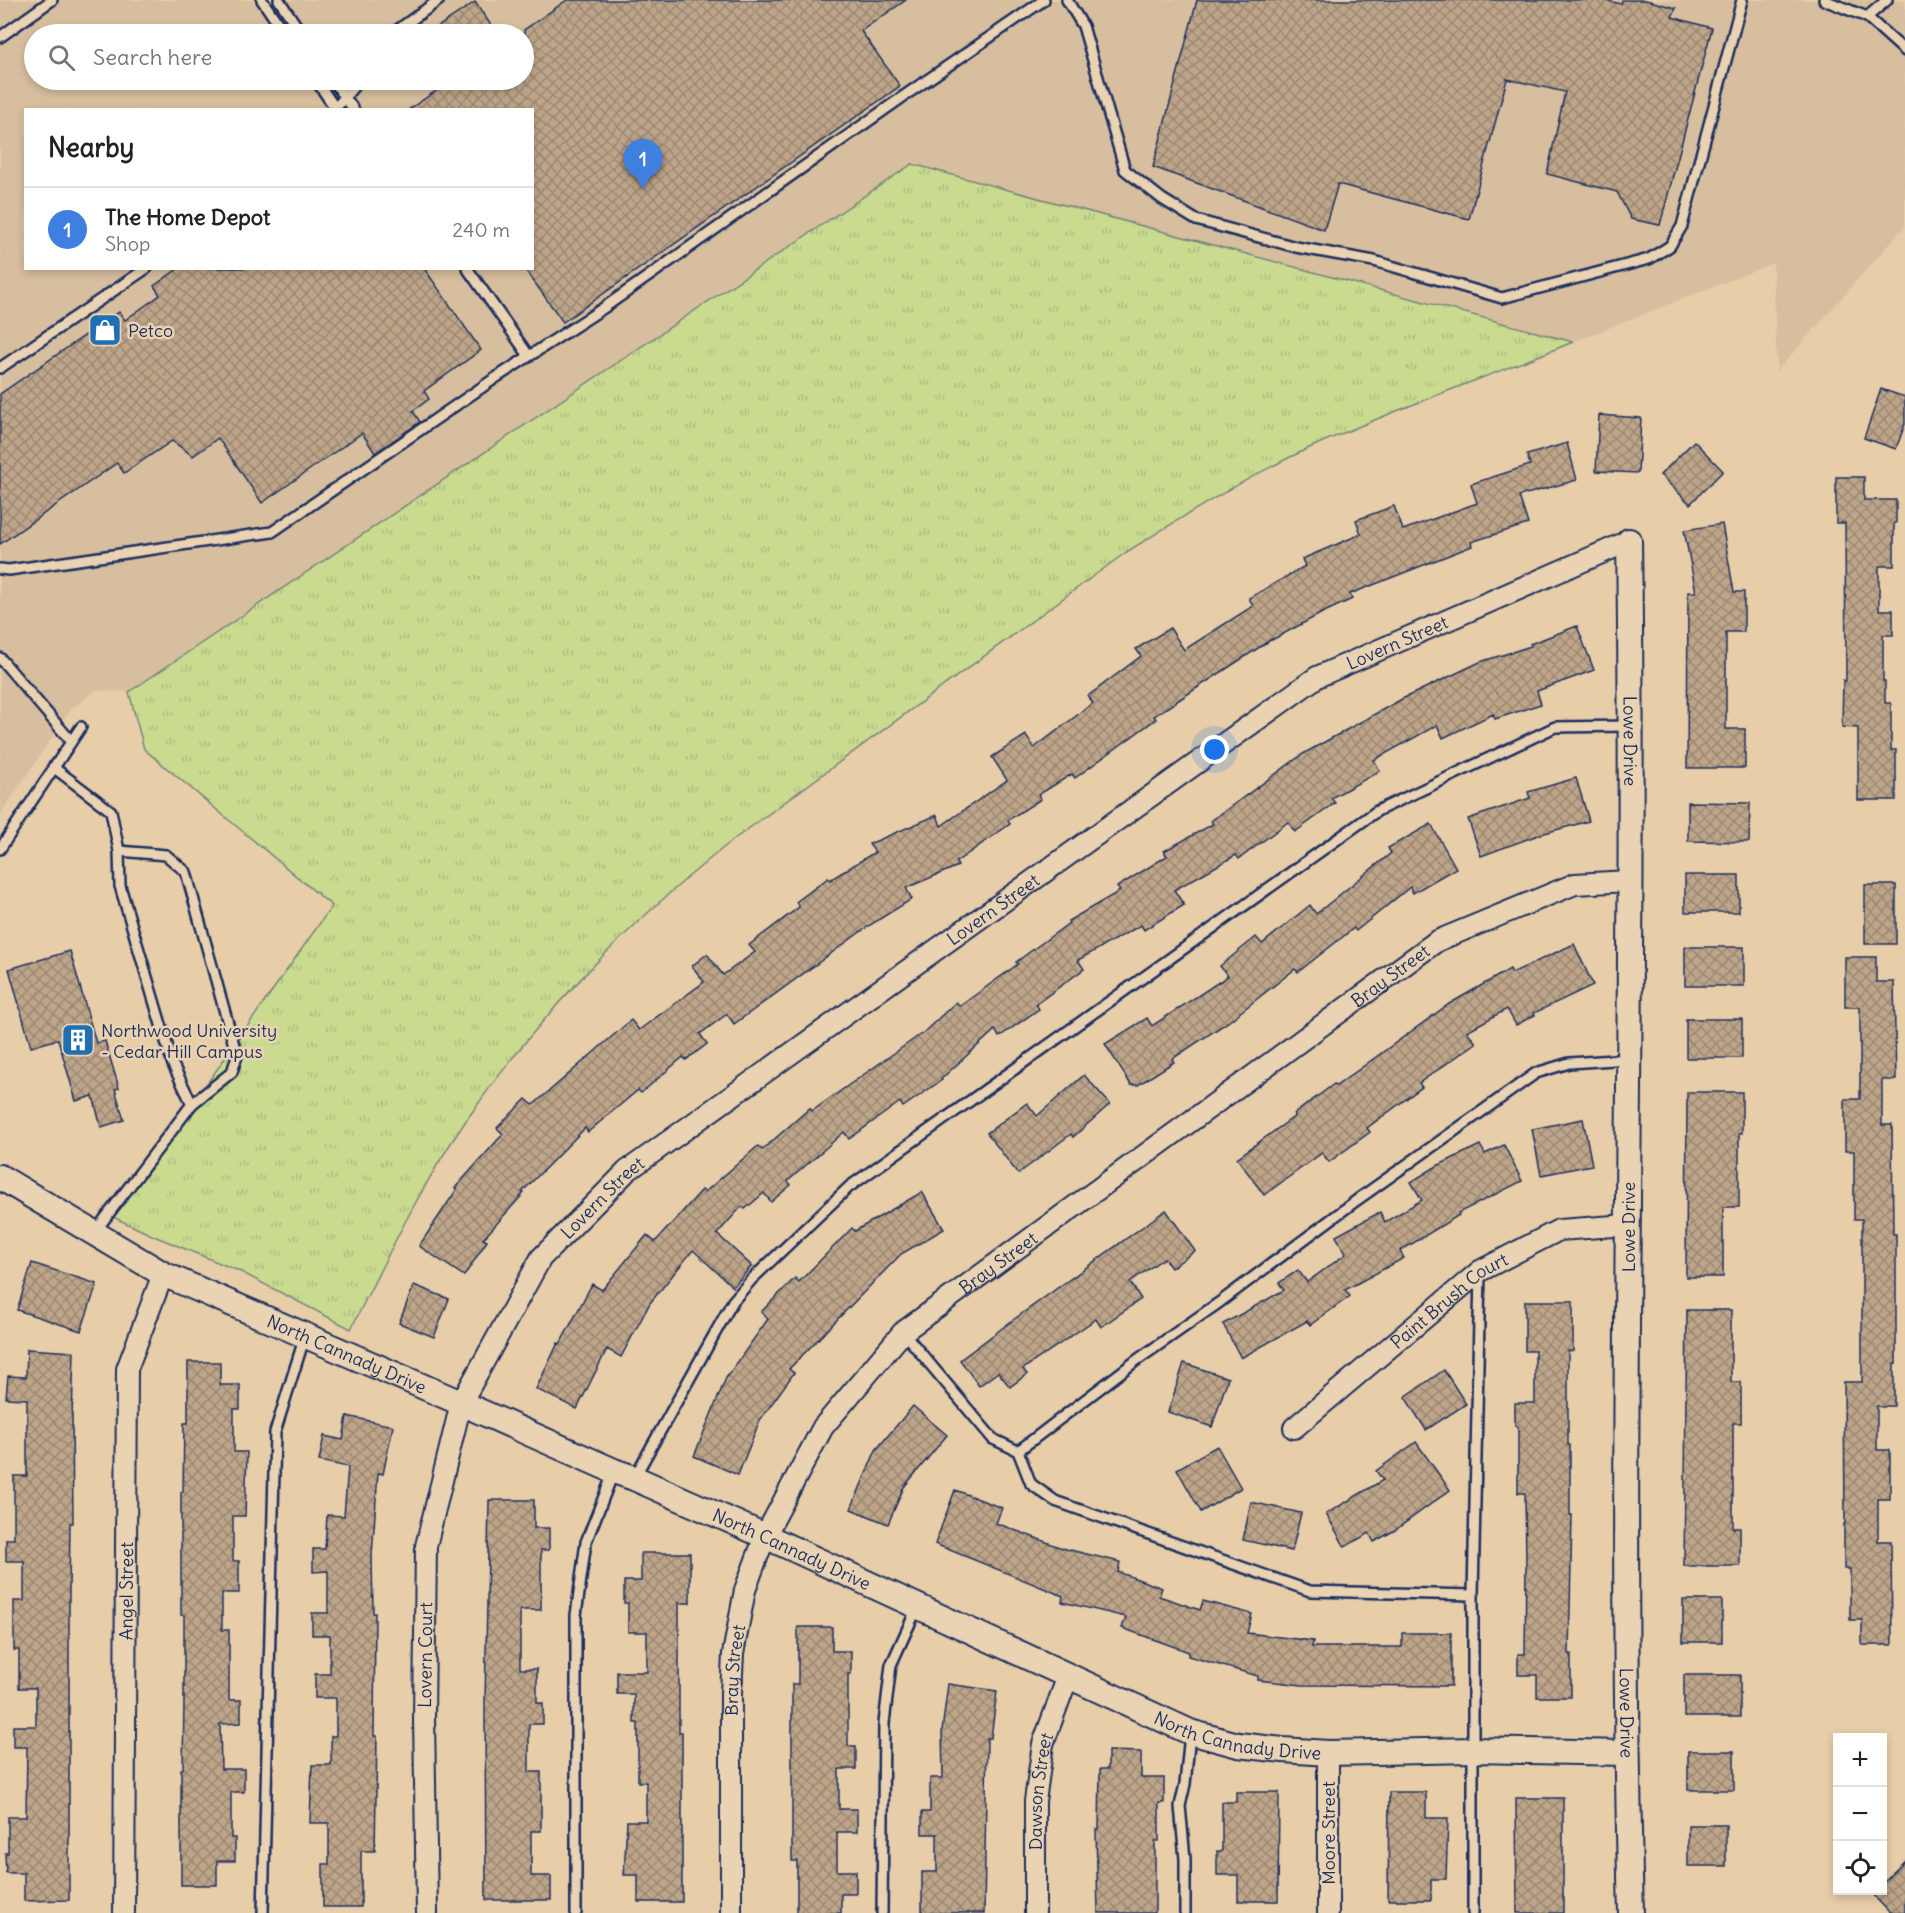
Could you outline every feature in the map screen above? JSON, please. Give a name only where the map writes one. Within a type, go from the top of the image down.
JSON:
[{"type":"street","name":"Lowe Drive","points":[[1629,541],[1632,726],[1629,881],[1626,1753],[1631,1913]]},
{"type":"street","name":"Lovern Street","points":[[461,1403],[542,1258],[627,1171],[1317,677],[1629,541]]},
{"type":"street","name":"Bray Street","points":[[731,1913],[731,1693],[733,1654],[745,1590],[765,1536],[822,1427],[903,1332],[1437,940],[1575,884],[1629,881]]},
{"type":"street","name":"North Cannady Drive","points":[[4,1183],[163,1274],[765,1536],[1190,1732],[1238,1745],[1283,1750],[1626,1753]]},
{"type":"street","name":"Paint Brush Court","points":[[1294,1428],[1480,1271],[1559,1230],[1628,1225]]},
{"type":"street","name":"Angel Street","points":[[124,1913],[127,1369],[163,1274]]},
{"type":"street","name":"Lovern Court","points":[[427,1913],[424,1718],[426,1546],[461,1403]]},
{"type":"street","name":"Dawson Street","points":[[1035,1913],[1035,1801],[1043,1744],[1068,1676]]},
{"type":"street","name":"Moore Street","points":[[1328,1752],[1328,1913]]},
{"type":"lane","points":[[0,37],[52,0]]},
{"type":"lane","points":[[262,0],[278,24]]},
{"type":"lane","points":[[279,0],[295,24]]},
{"type":"lane","points":[[406,24],[439,0]]},
{"type":"lane","points":[[0,569],[9,570],[272,532],[602,309],[1044,0]]},
{"type":"lane","points":[[1067,0],[1083,26],[1125,170],[1162,199],[1196,220],[1296,247],[1374,261],[1502,298],[1649,259],[1670,246],[1682,226],[1743,0]]},
{"type":"lane","points":[[1824,0],[1867,17],[1905,51]]},
{"type":"lane","points":[[1867,17],[1887,0]]},
{"type":"lane","points":[[322,90],[333,108]]},
{"type":"lane","points":[[340,90],[353,108]]},
{"type":"lane","points":[[335,108],[350,90]]},
{"type":"lane","points":[[0,368],[144,270]]},
{"type":"lane","points":[[468,270],[530,356]]},
{"type":"lane","points":[[0,658],[71,741]]},
{"type":"lane","points":[[576,1913],[576,1615],[586,1542],[624,1475],[733,1301],[752,1279],[849,1187],[1377,811],[1555,727],[1632,726]]},
{"type":"lane","points":[[0,849],[81,727]]},
{"type":"lane","points":[[53,767],[111,811],[119,851],[120,886],[174,1065],[192,1104]]},
{"type":"lane","points":[[93,1234],[192,1104],[232,1072],[237,1056],[186,872],[166,855],[119,851]]},
{"type":"lane","points":[[1018,1451],[1137,1360],[1536,1073],[1569,1063],[1629,1059]]},
{"type":"lane","points":[[1473,1913],[1473,1595],[1480,1271]]},
{"type":"lane","points":[[903,1332],[993,1438],[1018,1451],[1031,1484],[1055,1501],[1310,1591],[1473,1595]]},
{"type":"lane","points":[[263,1913],[275,1432],[305,1336]]},
{"type":"lane","points":[[882,1913],[884,1723],[891,1665],[918,1606]]},
{"type":"lane","points":[[1185,1913],[1185,1859],[1180,1806],[1185,1784],[1190,1732]]},
{"type":"shaded area","points":[[0,0],[1905,0],[1905,226],[1777,371],[1773,263],[1573,342],[912,164],[129,692],[96,690],[71,709],[0,815]]},
{"type":"green space","points":[[912,164],[1573,342],[1340,434],[1214,498],[1125,553],[733,840],[658,904],[588,971],[494,1081],[433,1172],[351,1329],[239,1271],[113,1217],[332,906],[144,749],[129,692]]},
{"type":"building","points":[[567,0],[906,0],[861,31],[900,86],[563,322],[525,270],[534,270],[534,108],[411,108],[437,90],[534,90],[533,24]]},
{"type":"building","points":[[1197,0],[1605,0],[1621,4],[1622,0],[1646,0],[1676,8],[1672,17],[1712,28],[1660,225],[1631,219],[1617,192],[1547,174],[1565,92],[1507,79],[1469,219],[1338,184],[1324,230],[1153,167]]},
{"type":"building","points":[[475,2],[490,24],[442,24]]},
{"type":"building","points":[[176,270],[425,270],[481,350],[424,391],[429,399],[413,411],[420,422],[375,453],[362,433],[262,503],[218,438],[193,456],[172,441],[124,473],[117,463],[0,544],[0,394],[119,312],[125,320],[160,295],[154,286]]},
{"type":"building","points":[[1881,389],[1905,397],[1905,424],[1896,449],[1864,438]]},
{"type":"building","points":[[1599,415],[1641,418],[1638,473],[1596,471]]},
{"type":"building","points":[[1694,441],[1723,471],[1690,504],[1660,475]]},
{"type":"building","points":[[1567,443],[1577,480],[1519,496],[1528,524],[1471,542],[1472,546],[1350,594],[1352,599],[1272,639],[1154,716],[1156,719],[1075,778],[1072,774],[1038,795],[1041,799],[1008,820],[1010,824],[956,862],[958,866],[906,888],[912,899],[870,925],[734,1024],[727,1014],[700,1034],[707,1044],[686,1060],[683,1057],[641,1093],[638,1090],[588,1132],[585,1128],[522,1192],[524,1193],[483,1239],[487,1241],[464,1276],[419,1246],[457,1189],[455,1188],[503,1134],[497,1128],[526,1099],[533,1105],[631,1020],[639,1030],[704,982],[692,966],[707,954],[723,975],[755,952],[749,945],[799,907],[796,902],[828,878],[830,880],[875,852],[869,844],[937,815],[941,826],[1007,780],[992,757],[1026,735],[1034,748],[1093,703],[1088,696],[1141,656],[1136,649],[1170,628],[1184,650],[1253,606],[1249,598],[1305,566],[1302,559],[1361,534],[1356,520],[1394,506],[1403,530],[1477,503],[1471,484],[1530,465],[1527,455]]},
{"type":"building","points":[[1836,477],[1864,477],[1864,500],[1896,500],[1894,566],[1879,566],[1879,610],[1893,610],[1893,635],[1883,635],[1883,681],[1885,681],[1885,703],[1891,703],[1891,750],[1896,750],[1896,800],[1858,800],[1858,728],[1842,727],[1843,680],[1846,681],[1845,523],[1836,523]]},
{"type":"building","points":[[1722,524],[1734,592],[1744,592],[1744,632],[1726,632],[1726,729],[1745,729],[1745,768],[1687,768],[1688,592],[1696,592],[1684,530]]},
{"type":"building","points":[[1577,626],[1594,670],[1537,691],[1541,704],[1495,719],[1493,714],[1443,738],[1437,725],[1374,760],[1380,771],[1331,798],[1335,803],[1295,832],[1288,822],[1239,859],[1236,855],[1174,890],[1184,905],[1144,930],[1141,925],[1078,960],[1084,969],[1036,1004],[1039,1009],[999,1037],[995,1030],[942,1080],[903,1107],[900,1102],[849,1139],[844,1132],[788,1181],[791,1185],[771,1202],[764,1193],[745,1209],[742,1206],[717,1234],[752,1266],[733,1287],[693,1250],[650,1303],[621,1357],[607,1349],[577,1409],[536,1389],[558,1343],[560,1344],[592,1284],[602,1290],[647,1235],[655,1242],[702,1190],[705,1192],[758,1146],[762,1150],[810,1108],[812,1111],[924,1032],[956,1002],[960,1006],[1018,964],[1016,962],[1069,923],[1068,921],[1120,891],[1117,887],[1167,856],[1164,851],[1213,824],[1211,821],[1303,754],[1402,699],[1480,662],[1531,646],[1530,644]]},
{"type":"building","points":[[1576,778],[1589,821],[1541,834],[1481,856],[1468,819],[1530,798],[1528,792]]},
{"type":"building","points":[[1688,802],[1750,803],[1749,842],[1688,841]]},
{"type":"building","points":[[1431,824],[1456,868],[1413,893],[1410,887],[1356,931],[1354,928],[1298,972],[1295,969],[1228,1022],[1172,1059],[1174,1062],[1138,1085],[1131,1085],[1105,1044],[1147,1018],[1152,1026],[1228,976],[1220,966],[1256,937],[1262,944],[1310,905],[1316,914],[1391,853],[1388,848]]},
{"type":"building","points":[[1685,875],[1739,875],[1739,912],[1685,912]]},
{"type":"building","points":[[1865,885],[1896,885],[1896,944],[1865,944]]},
{"type":"building","points":[[1574,944],[1593,985],[1534,1013],[1535,1015],[1516,1025],[1507,1009],[1467,1031],[1476,1043],[1419,1083],[1422,1087],[1367,1128],[1370,1132],[1329,1162],[1322,1153],[1264,1195],[1237,1158],[1334,1084],[1336,1086],[1449,1004],[1510,969],[1512,973]]},
{"type":"building","points":[[1685,947],[1744,947],[1744,986],[1685,986]]},
{"type":"building","name":"Northwood University - Cedar Hill Campus","points":[[70,951],[96,1043],[105,1041],[119,1088],[115,1089],[124,1120],[101,1127],[93,1096],[76,1101],[58,1039],[31,1047],[9,969]]},
{"type":"building","points":[[1845,957],[1876,957],[1876,982],[1894,982],[1896,1080],[1882,1080],[1882,1125],[1892,1125],[1893,1234],[1896,1234],[1896,1364],[1894,1364],[1894,1406],[1877,1406],[1877,1450],[1890,1450],[1890,1499],[1878,1499],[1878,1541],[1891,1541],[1892,1645],[1862,1645],[1862,1620],[1850,1620],[1850,1569],[1844,1569],[1844,1382],[1862,1382],[1862,1219],[1854,1219],[1854,1151],[1845,1151],[1845,1099],[1860,1099],[1860,1007],[1845,1007]]},
{"type":"building","points":[[1686,1019],[1742,1019],[1742,1058],[1686,1058]]},
{"type":"building","points":[[1084,1075],[1110,1104],[1073,1137],[1071,1134],[1018,1174],[987,1133],[1027,1103],[1037,1116]]},
{"type":"building","points":[[1687,1092],[1742,1092],[1742,1133],[1739,1133],[1739,1207],[1723,1207],[1723,1277],[1686,1277]]},
{"type":"building","points":[[1583,1119],[1592,1165],[1541,1175],[1532,1129]]},
{"type":"building","points":[[1480,1145],[1485,1154],[1504,1145],[1522,1181],[1458,1213],[1459,1215],[1400,1251],[1404,1258],[1345,1290],[1350,1296],[1310,1325],[1307,1321],[1241,1358],[1223,1324],[1284,1290],[1279,1283],[1298,1270],[1307,1282],[1346,1254],[1336,1236],[1380,1212],[1385,1222],[1422,1200],[1411,1182],[1437,1166]]},
{"type":"building","points":[[922,1192],[944,1229],[901,1254],[789,1369],[794,1373],[760,1420],[738,1475],[694,1456],[726,1378],[768,1319],[761,1312],[795,1278],[799,1282],[852,1228],[855,1231]]},
{"type":"building","points":[[1166,1210],[1195,1251],[1171,1268],[1164,1258],[1130,1282],[1141,1299],[1101,1327],[1096,1319],[1023,1369],[1027,1374],[1010,1387],[998,1372],[979,1386],[960,1360]]},
{"type":"building","points":[[32,1263],[97,1284],[81,1331],[17,1310]]},
{"type":"building","points":[[414,1285],[449,1299],[434,1337],[399,1323]]},
{"type":"building","points":[[1525,1301],[1573,1301],[1573,1351],[1568,1351],[1568,1445],[1570,1445],[1570,1515],[1572,1515],[1569,1654],[1571,1654],[1571,1697],[1537,1697],[1537,1675],[1518,1675],[1518,1654],[1525,1654],[1526,1564],[1525,1493],[1518,1493],[1518,1426],[1515,1426],[1515,1403],[1535,1403],[1535,1351],[1525,1351]]},
{"type":"building","points":[[1687,1310],[1731,1310],[1731,1382],[1741,1382],[1741,1423],[1733,1423],[1733,1528],[1740,1528],[1740,1566],[1684,1566]]},
{"type":"building","points":[[27,1349],[74,1352],[73,1523],[70,1523],[69,1589],[69,1900],[24,1901],[24,1873],[6,1873],[8,1817],[26,1817],[27,1747],[13,1747],[13,1726],[36,1726],[36,1688],[19,1688],[19,1650],[14,1650],[14,1601],[24,1601],[24,1561],[6,1561],[6,1539],[14,1539],[14,1476],[27,1476],[27,1399],[6,1398],[8,1376],[26,1377]]},
{"type":"building","points":[[188,1362],[220,1362],[220,1385],[240,1385],[240,1409],[234,1409],[234,1452],[247,1452],[245,1516],[233,1516],[233,1561],[239,1561],[239,1593],[222,1593],[222,1630],[229,1630],[229,1700],[241,1700],[241,1723],[220,1724],[221,1769],[244,1769],[244,1792],[231,1792],[231,1838],[235,1838],[235,1861],[217,1861],[217,1885],[181,1885],[184,1615],[181,1615],[181,1492],[183,1492],[184,1423],[188,1423]]},
{"type":"building","points":[[1184,1363],[1228,1378],[1212,1427],[1168,1412]]},
{"type":"building","points":[[1444,1370],[1466,1404],[1426,1430],[1405,1397]]},
{"type":"building","points":[[913,1406],[947,1435],[904,1487],[888,1524],[851,1509],[876,1450]]},
{"type":"building","points":[[347,1416],[393,1426],[383,1474],[378,1473],[372,1555],[373,1613],[375,1613],[374,1736],[377,1736],[375,1851],[361,1851],[361,1907],[323,1907],[323,1864],[329,1864],[329,1823],[310,1823],[312,1765],[331,1765],[331,1736],[336,1736],[336,1698],[315,1698],[315,1674],[330,1674],[330,1635],[312,1635],[312,1613],[328,1613],[328,1571],[313,1572],[313,1549],[325,1549],[327,1515],[344,1516],[348,1467],[319,1461],[324,1436],[343,1440]]},
{"type":"building","points":[[1416,1442],[1450,1490],[1395,1530],[1374,1542],[1369,1533],[1345,1547],[1326,1514],[1383,1480],[1376,1471]]},
{"type":"building","points":[[1217,1446],[1241,1488],[1201,1512],[1177,1469]]},
{"type":"building","points":[[955,1490],[1002,1508],[996,1523],[1062,1548],[1120,1562],[1118,1572],[1162,1588],[1159,1596],[1200,1610],[1203,1601],[1252,1614],[1247,1633],[1313,1641],[1312,1647],[1402,1647],[1402,1633],[1451,1633],[1451,1686],[1302,1685],[1258,1680],[1258,1676],[1188,1656],[1189,1652],[1122,1628],[1126,1617],[1062,1602],[1063,1596],[935,1544]]},
{"type":"building","points":[[489,1500],[534,1500],[534,1528],[549,1528],[549,1550],[541,1550],[541,1610],[520,1610],[520,1669],[537,1669],[537,1703],[543,1703],[543,1724],[529,1724],[529,1772],[541,1772],[541,1831],[531,1831],[531,1876],[551,1876],[551,1900],[486,1900],[485,1703]]},
{"type":"building","points":[[1251,1502],[1301,1513],[1292,1551],[1243,1540]]},
{"type":"building","points":[[641,1553],[690,1553],[690,1603],[679,1603],[682,1902],[638,1902],[638,1875],[624,1875],[627,1821],[646,1821],[646,1782],[638,1782],[638,1723],[634,1723],[634,1694],[617,1694],[617,1672],[647,1672],[647,1632],[628,1632],[628,1603],[624,1603],[624,1581],[641,1581]]},
{"type":"building","points":[[1683,1600],[1722,1600],[1722,1642],[1683,1642]]},
{"type":"building","points":[[798,1627],[832,1627],[832,1651],[851,1651],[851,1674],[848,1674],[848,1746],[856,1746],[856,1769],[839,1769],[839,1809],[857,1809],[857,1832],[837,1832],[837,1871],[856,1871],[856,1894],[841,1894],[841,1913],[797,1913],[797,1861],[792,1861],[792,1684],[798,1684]]},
{"type":"building","points":[[1684,1675],[1740,1675],[1740,1717],[1684,1717]]},
{"type":"building","points":[[948,1684],[997,1691],[991,1738],[987,1738],[984,1913],[922,1913],[922,1872],[937,1872],[937,1834],[922,1834],[922,1812],[930,1812],[930,1778],[943,1778],[942,1731]]},
{"type":"building","points":[[1108,1751],[1141,1752],[1141,1778],[1164,1778],[1164,1803],[1159,1803],[1159,1841],[1155,1841],[1155,1913],[1098,1913],[1096,1829],[1099,1829],[1100,1769],[1108,1769]]},
{"type":"building","points":[[1688,1751],[1734,1751],[1734,1790],[1688,1790]]},
{"type":"building","points":[[1236,1792],[1279,1792],[1278,1901],[1238,1901],[1238,1875],[1217,1875],[1217,1851],[1222,1851],[1222,1802],[1236,1802]]},
{"type":"building","points":[[1389,1792],[1426,1792],[1426,1818],[1448,1818],[1446,1879],[1431,1879],[1431,1900],[1388,1900]]},
{"type":"building","points":[[1516,1798],[1563,1798],[1563,1913],[1517,1913]]},
{"type":"building","points":[[1688,1825],[1726,1825],[1726,1866],[1688,1866]]},
{"type":"building","points":[[1905,1861],[1905,1913],[1890,1913],[1873,1895],[1887,1895],[1887,1878]]},
{"type":"place","name":"The Home Depot","points":[[643,189]]},
{"type":"place","name":"Petco","points":[[105,330]]},
{"type":"place","name":"Northwood University - Cedar Hill Campus","points":[[78,1040]]}]
